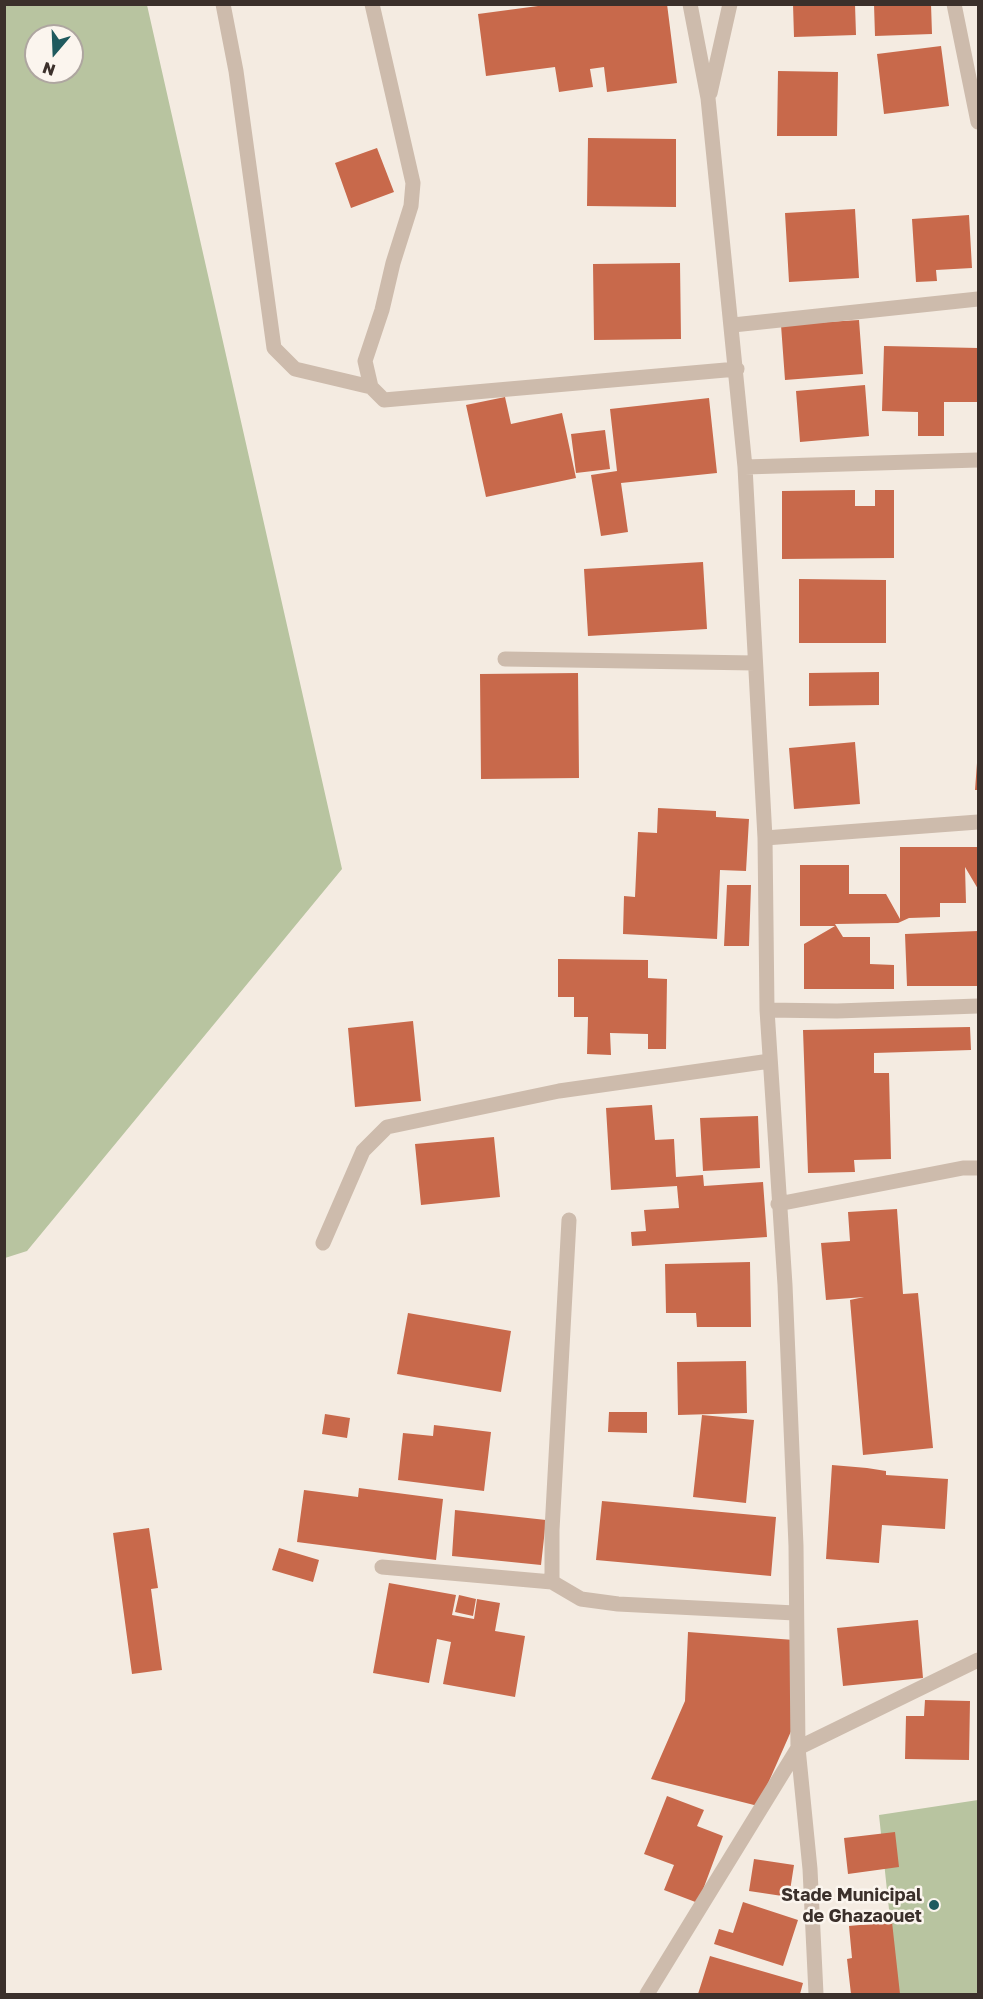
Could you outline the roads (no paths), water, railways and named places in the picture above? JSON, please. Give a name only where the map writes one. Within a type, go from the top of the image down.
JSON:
[{"type":"street","points":[[223,4],[236,71],[274,348],[295,369],[371,387],[384,399],[737,369]]},
{"type":"street","points":[[371,387],[365,361],[411,206],[413,183],[372,4]]},
{"type":"street","points":[[690,4],[708,98],[733,325],[745,467],[765,838],[770,1061],[785,1285],[796,1546],[798,1748],[810,1869],[816,1995]]},
{"type":"street","points":[[708,98],[730,4]]},
{"type":"street","points":[[954,4],[978,122]]},
{"type":"street","points":[[733,325],[978,299]]},
{"type":"street","points":[[745,467],[978,460]]},
{"type":"street","points":[[505,659],[755,663]]},
{"type":"street","points":[[765,838],[978,822]]},
{"type":"street","points":[[768,1010],[837,1011],[978,1006]]},
{"type":"street","points":[[323,1243],[363,1151],[387,1127],[559,1091],[770,1061]]},
{"type":"street","points":[[778,1204],[963,1168],[978,1168]]},
{"type":"street","points":[[552,1582],[552,1530],[569,1220]]},
{"type":"street","points":[[381,1567],[552,1582],[581,1599],[618,1604],[795,1613]]},
{"type":"street","points":[[647,1995],[798,1748],[978,1660]]},
{"type":"place","name":"Stade Municipal de Ghazaouet","points":[[934,1905]]}]
